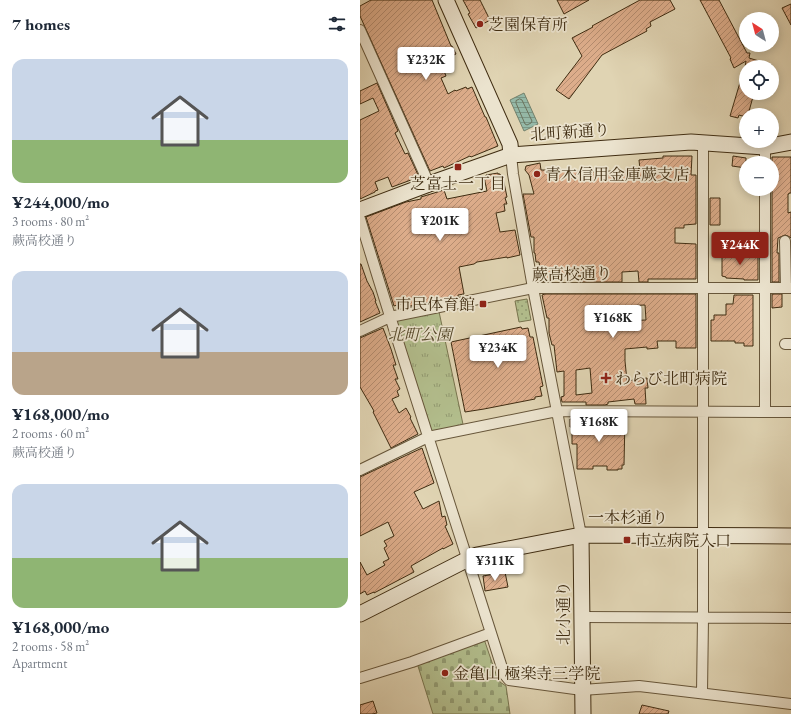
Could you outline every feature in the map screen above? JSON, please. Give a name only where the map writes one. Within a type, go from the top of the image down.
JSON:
[{"type":"street","points":[[446,0],[510,144],[513,174],[533,288],[581,535]]},
{"type":"street","points":[[360,30],[429,184]]},
{"type":"street","name":"北町新通り","points":[[360,210],[511,155],[691,142],[739,145]]},
{"type":"street","name":"北町新通り","points":[[779,144],[791,142]]},
{"type":"street","points":[[702,693],[704,411],[703,143]]},
{"type":"street","points":[[765,412],[766,196]]},
{"type":"street","points":[[360,219],[504,674],[509,680],[582,690],[639,686],[791,704]]},
{"type":"street","points":[[785,241],[789,288]]},
{"type":"street","name":"蕨高校通り","points":[[360,331],[390,317],[533,288],[789,288]]},
{"type":"street","points":[[360,470],[428,437],[557,411],[791,412]]},
{"type":"street","name":"一本杉通り","points":[[360,614],[468,558],[581,535],[791,536]]},
{"type":"street","name":"北小通り","points":[[581,535],[583,714]]},
{"type":"street","points":[[581,617],[791,618]]},
{"type":"street","points":[[360,678],[412,662],[491,633]]},
{"type":"green space","points":[[527,299],[531,320],[519,322],[515,301]]},
{"type":"green space","name":"北町公園","points":[[438,307],[464,429],[428,437],[390,317]]},
{"type":"green space","name":"金亀山 極楽寺三学院","points":[[484,639],[497,677],[500,682],[506,686],[510,714],[433,714],[417,663]]},
{"type":"water","points":[[524,93],[538,124],[524,131],[510,100]]},
{"type":"building","points":[[371,0],[432,0],[451,46],[456,54],[440,61],[446,76],[441,78],[448,94],[455,90],[472,87],[498,146],[471,157],[470,156],[444,168],[443,166],[430,171],[360,16],[360,6]]},
{"type":"building","points":[[463,0],[480,0],[490,20],[476,28],[468,14],[470,13]]},
{"type":"building","points":[[557,0],[589,0],[564,14]]},
{"type":"building","points":[[640,0],[670,0],[675,9],[650,22],[651,26],[646,29],[647,31],[602,55],[569,99],[556,90],[582,56],[572,38]]},
{"type":"building","points":[[700,0],[719,0],[739,38],[739,52],[750,53],[749,58],[756,60],[739,60],[739,65],[734,68],[730,59],[731,58]]},
{"type":"building","points":[[791,4],[791,25],[782,8]]},
{"type":"building","points":[[377,83],[398,131],[395,133],[405,154],[408,153],[419,177],[392,187],[388,177],[375,182],[378,190],[360,199],[360,120],[379,111],[373,98],[360,104],[360,91]]},
{"type":"building","points":[[739,86],[739,100],[752,100],[750,108],[739,108],[738,118],[730,116]]},
{"type":"building","points":[[663,156],[692,156],[691,175],[696,175],[696,224],[684,225],[684,228],[675,228],[675,243],[696,244],[696,279],[648,279],[648,282],[639,282],[638,271],[622,272],[622,282],[581,282],[581,276],[564,276],[564,278],[551,279],[542,282],[539,262],[536,262],[534,253],[534,237],[531,237],[523,194],[534,194],[529,175],[525,170],[526,166],[540,163],[541,170],[591,172],[640,170],[639,160],[663,158]]},
{"type":"building","points":[[733,156],[739,157],[739,167],[732,166]]},
{"type":"building","points":[[779,157],[791,157],[791,193],[788,194],[788,213],[791,212],[791,238],[785,235],[778,238],[777,253],[779,253],[779,282],[772,282],[772,196],[779,196]]},
{"type":"building","points":[[500,174],[501,178],[503,178],[507,197],[505,198],[507,204],[504,204],[505,211],[496,213],[500,232],[515,230],[520,255],[477,262],[459,267],[464,294],[458,295],[458,297],[405,307],[404,303],[394,306],[366,217],[444,190],[447,199],[487,191],[484,177],[486,175]]},
{"type":"building","points":[[710,198],[720,198],[720,225],[710,225]]},
{"type":"building","points":[[722,254],[758,254],[758,280],[726,278],[722,276]]},
{"type":"building","points":[[360,264],[373,292],[380,313],[360,322]]},
{"type":"building","points":[[696,294],[696,348],[676,348],[676,341],[657,341],[658,348],[647,349],[647,347],[625,349],[627,381],[647,378],[648,388],[645,388],[646,404],[635,404],[634,399],[608,402],[608,404],[605,405],[586,405],[586,402],[562,402],[561,397],[564,396],[564,371],[557,372],[554,345],[552,345],[549,333],[549,318],[547,318],[542,295]],"holes":[[[645,305],[646,320],[623,321],[622,306]],[[590,368],[592,393],[576,395],[576,370]]]},
{"type":"building","points":[[772,294],[782,294],[782,307],[772,308]]},
{"type":"building","points":[[734,295],[753,295],[753,346],[744,346],[744,343],[735,343],[735,341],[711,341],[711,320],[714,320],[714,315],[726,315],[726,304],[733,304]]},
{"type":"building","points":[[521,327],[522,329],[528,328],[530,337],[533,337],[543,386],[540,387],[542,396],[535,397],[535,399],[465,412],[451,342]]},
{"type":"building","points":[[383,328],[396,365],[393,365],[398,379],[395,379],[400,389],[397,391],[399,396],[392,399],[399,413],[406,408],[418,434],[391,448],[373,412],[374,411],[360,387],[360,338]]},
{"type":"building","points":[[593,418],[593,422],[607,422],[608,418],[625,418],[624,465],[622,465],[622,469],[607,470],[607,466],[593,466],[593,469],[577,469],[577,444],[572,444],[572,427],[570,427],[570,419]]},
{"type":"building","points":[[422,448],[434,483],[414,492],[423,509],[439,501],[442,517],[445,516],[447,525],[445,526],[453,544],[411,566],[414,572],[374,593],[367,595],[365,591],[360,594],[360,562],[367,575],[385,565],[383,562],[389,559],[384,548],[387,546],[384,541],[394,536],[388,522],[360,536],[360,477]]},
{"type":"building","points":[[505,572],[508,587],[485,591],[483,576]]},
{"type":"building","points":[[373,701],[377,713],[360,714],[360,705]]},
{"type":"building","points":[[642,705],[669,711],[668,714],[639,714]]},
{"type":"place","name":"芝園保育所","points":[[480,24]]},
{"type":"place","name":"芝富士一丁目","points":[[458,167]]},
{"type":"place","name":"青木信用金庫蕨支店","points":[[537,174]]},
{"type":"place","name":"市民体育館","points":[[483,304]]},
{"type":"place","name":"わらび北町病院","points":[[606,378]]},
{"type":"place","name":"市立病院入口","points":[[627,540]]},
{"type":"place","name":"金亀山 極楽寺三学院","points":[[445,673]]}]
